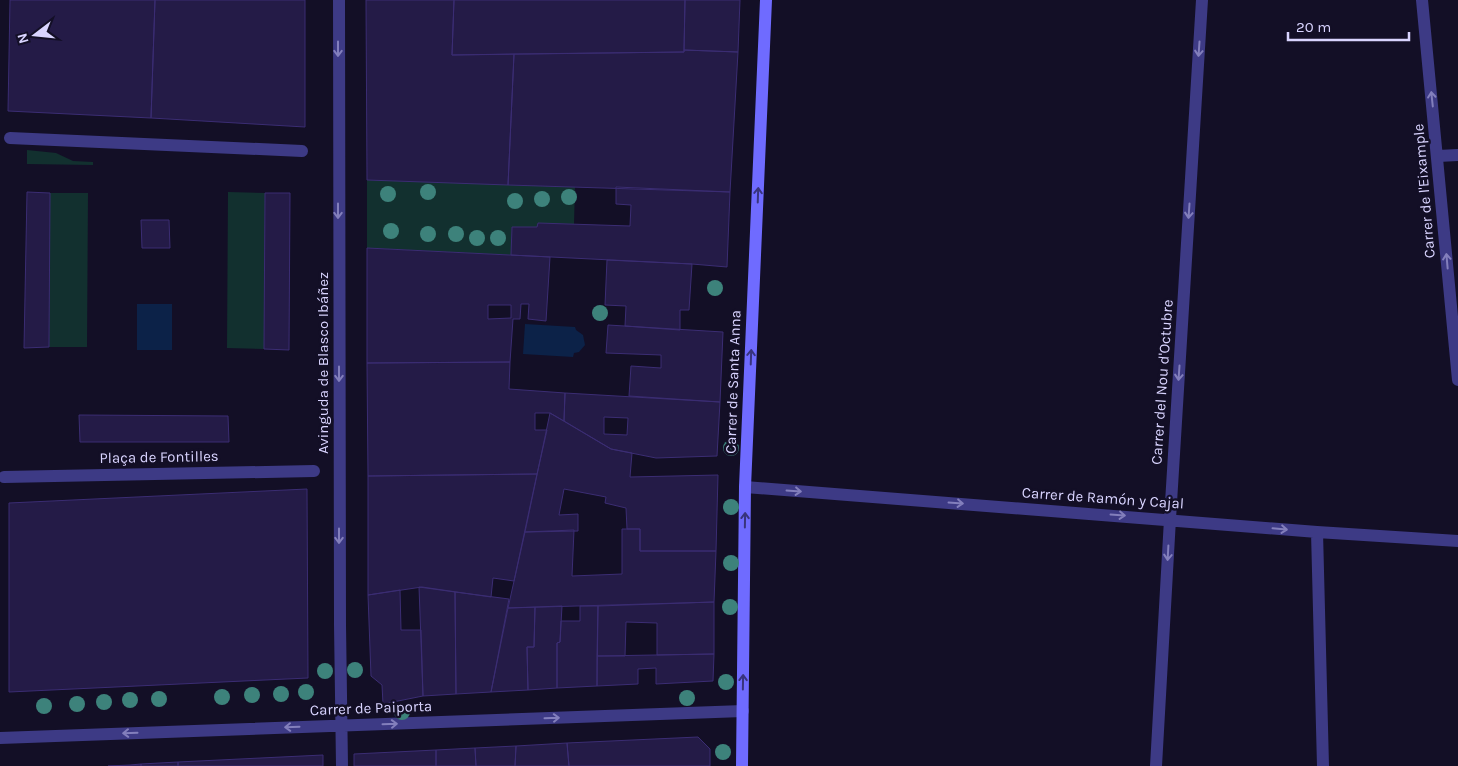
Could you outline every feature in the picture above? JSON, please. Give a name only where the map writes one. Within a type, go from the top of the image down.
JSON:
[{"type":"street","name":"Avinguda de Blasco Ibáñez","points":[[339,0],[342,766]]},
{"type":"street","name":"Carrer de Santa Anna","points":[[742,766],[745,487],[766,0]]},
{"type":"street","name":"Carrer del Nou d'Octubre","points":[[1156,766],[1202,0]]},
{"type":"street","name":"Carrer de l'Eixample","points":[[1422,0],[1458,380]]},
{"type":"street","points":[[10,138],[302,151]]},
{"type":"street","points":[[1438,156],[1458,155]]},
{"type":"street","name":"Plaça de Fontilles","points":[[4,476],[314,471]]},
{"type":"street","name":"Carrer de Ramón y Cajal","points":[[745,487],[1317,532],[1458,541]]},
{"type":"street","points":[[1317,532],[1323,766]]},
{"type":"street","name":"Carrer de Paiporta","points":[[0,738],[743,711]]},
{"type":"green space","points":[[27,150],[56,153],[73,161],[93,162],[93,165],[27,164]]},
{"type":"green space","points":[[367,180],[575,186],[574,224],[538,223],[537,227],[512,227],[511,255],[367,248]]},
{"type":"green space","points":[[228,192],[265,193],[264,349],[227,348]]},
{"type":"green space","points":[[50,193],[88,193],[87,347],[49,347]]},
{"type":"water","points":[[137,304],[172,304],[172,350],[137,350]]},
{"type":"water","points":[[525,324],[575,327],[583,335],[585,345],[579,352],[574,353],[573,357],[523,354]]},
{"type":"building","points":[[10,0],[155,0],[151,118],[8,111]]},
{"type":"building","points":[[155,0],[305,0],[305,127],[151,118]]},
{"type":"building","points":[[366,0],[454,0],[452,55],[514,54],[508,185],[367,180]]},
{"type":"building","points":[[454,0],[685,0],[684,52],[452,55]]},
{"type":"building","points":[[685,0],[740,0],[738,52],[684,50]]},
{"type":"building","points":[[684,50],[738,52],[730,192],[508,185],[514,54],[684,52]]},
{"type":"building","points":[[616,187],[730,192],[727,267],[511,255],[512,227],[537,227],[538,223],[630,226],[631,205],[616,204]]},
{"type":"building","points":[[27,192],[50,193],[49,347],[24,348]]},
{"type":"building","points":[[265,193],[290,193],[289,350],[264,349]]},
{"type":"building","points":[[141,220],[169,220],[170,248],[142,248]]},
{"type":"building","points":[[367,248],[550,257],[546,321],[528,319],[529,304],[521,304],[520,319],[513,319],[510,362],[367,363]],"holes":[[[488,305],[511,305],[511,318],[488,319]]]},
{"type":"building","points":[[607,260],[692,264],[689,310],[680,310],[680,330],[625,326],[626,306],[605,305]]},
{"type":"building","points":[[608,325],[723,332],[720,402],[629,396],[631,366],[661,368],[661,355],[606,353]]},
{"type":"building","points":[[510,362],[509,389],[565,393],[564,421],[550,413],[535,413],[535,430],[547,430],[537,474],[368,476],[367,363]]},
{"type":"building","points":[[565,393],[720,402],[717,456],[656,458],[611,449],[564,421]],"holes":[[[604,417],[628,418],[627,435],[604,434]]]},
{"type":"building","points":[[550,413],[611,449],[632,453],[630,477],[718,475],[716,551],[640,551],[640,529],[627,529],[626,508],[605,503],[606,497],[564,489],[559,515],[578,514],[578,531],[525,532]]},
{"type":"building","points":[[79,415],[228,416],[229,442],[80,442]]},
{"type":"building","points":[[537,474],[514,581],[493,578],[491,597],[422,587],[368,595],[368,476]]},
{"type":"building","points":[[307,489],[308,678],[9,692],[9,503]]},
{"type":"building","points":[[622,529],[640,529],[640,551],[716,551],[714,602],[508,608],[525,532],[574,530],[572,576],[622,574]]},
{"type":"building","points":[[419,587],[455,592],[456,694],[423,696]]},
{"type":"building","points":[[400,590],[401,630],[421,630],[423,696],[383,704],[382,685],[371,676],[368,595]]},
{"type":"building","points":[[455,592],[509,599],[491,692],[456,694]]},
{"type":"building","points":[[714,602],[714,654],[657,655],[657,623],[626,622],[625,656],[597,656],[598,606]]},
{"type":"building","points":[[562,606],[560,642],[557,643],[557,688],[528,690],[527,647],[534,647],[535,607]]},
{"type":"building","points":[[580,606],[598,606],[597,686],[557,688],[557,643],[560,642],[561,621],[580,621]]},
{"type":"building","points":[[535,607],[534,647],[527,647],[528,690],[491,692],[508,608]]},
{"type":"building","points":[[714,654],[713,681],[656,684],[656,668],[638,669],[638,684],[597,686],[597,656]]},
{"type":"building","points":[[698,737],[710,749],[710,766],[569,766],[567,743]]},
{"type":"building","points":[[567,743],[569,766],[515,766],[516,746]]},
{"type":"building","points":[[516,746],[515,766],[476,766],[475,748]]},
{"type":"building","points":[[475,748],[476,766],[436,766],[436,750]]},
{"type":"building","points":[[436,750],[436,766],[354,766],[354,754]]},
{"type":"building","points":[[323,755],[323,766],[178,766],[178,762]]},
{"type":"building","points":[[178,762],[178,766],[141,766],[141,764]]},
{"type":"building","points":[[141,764],[141,766],[108,766],[130,765]]}]
